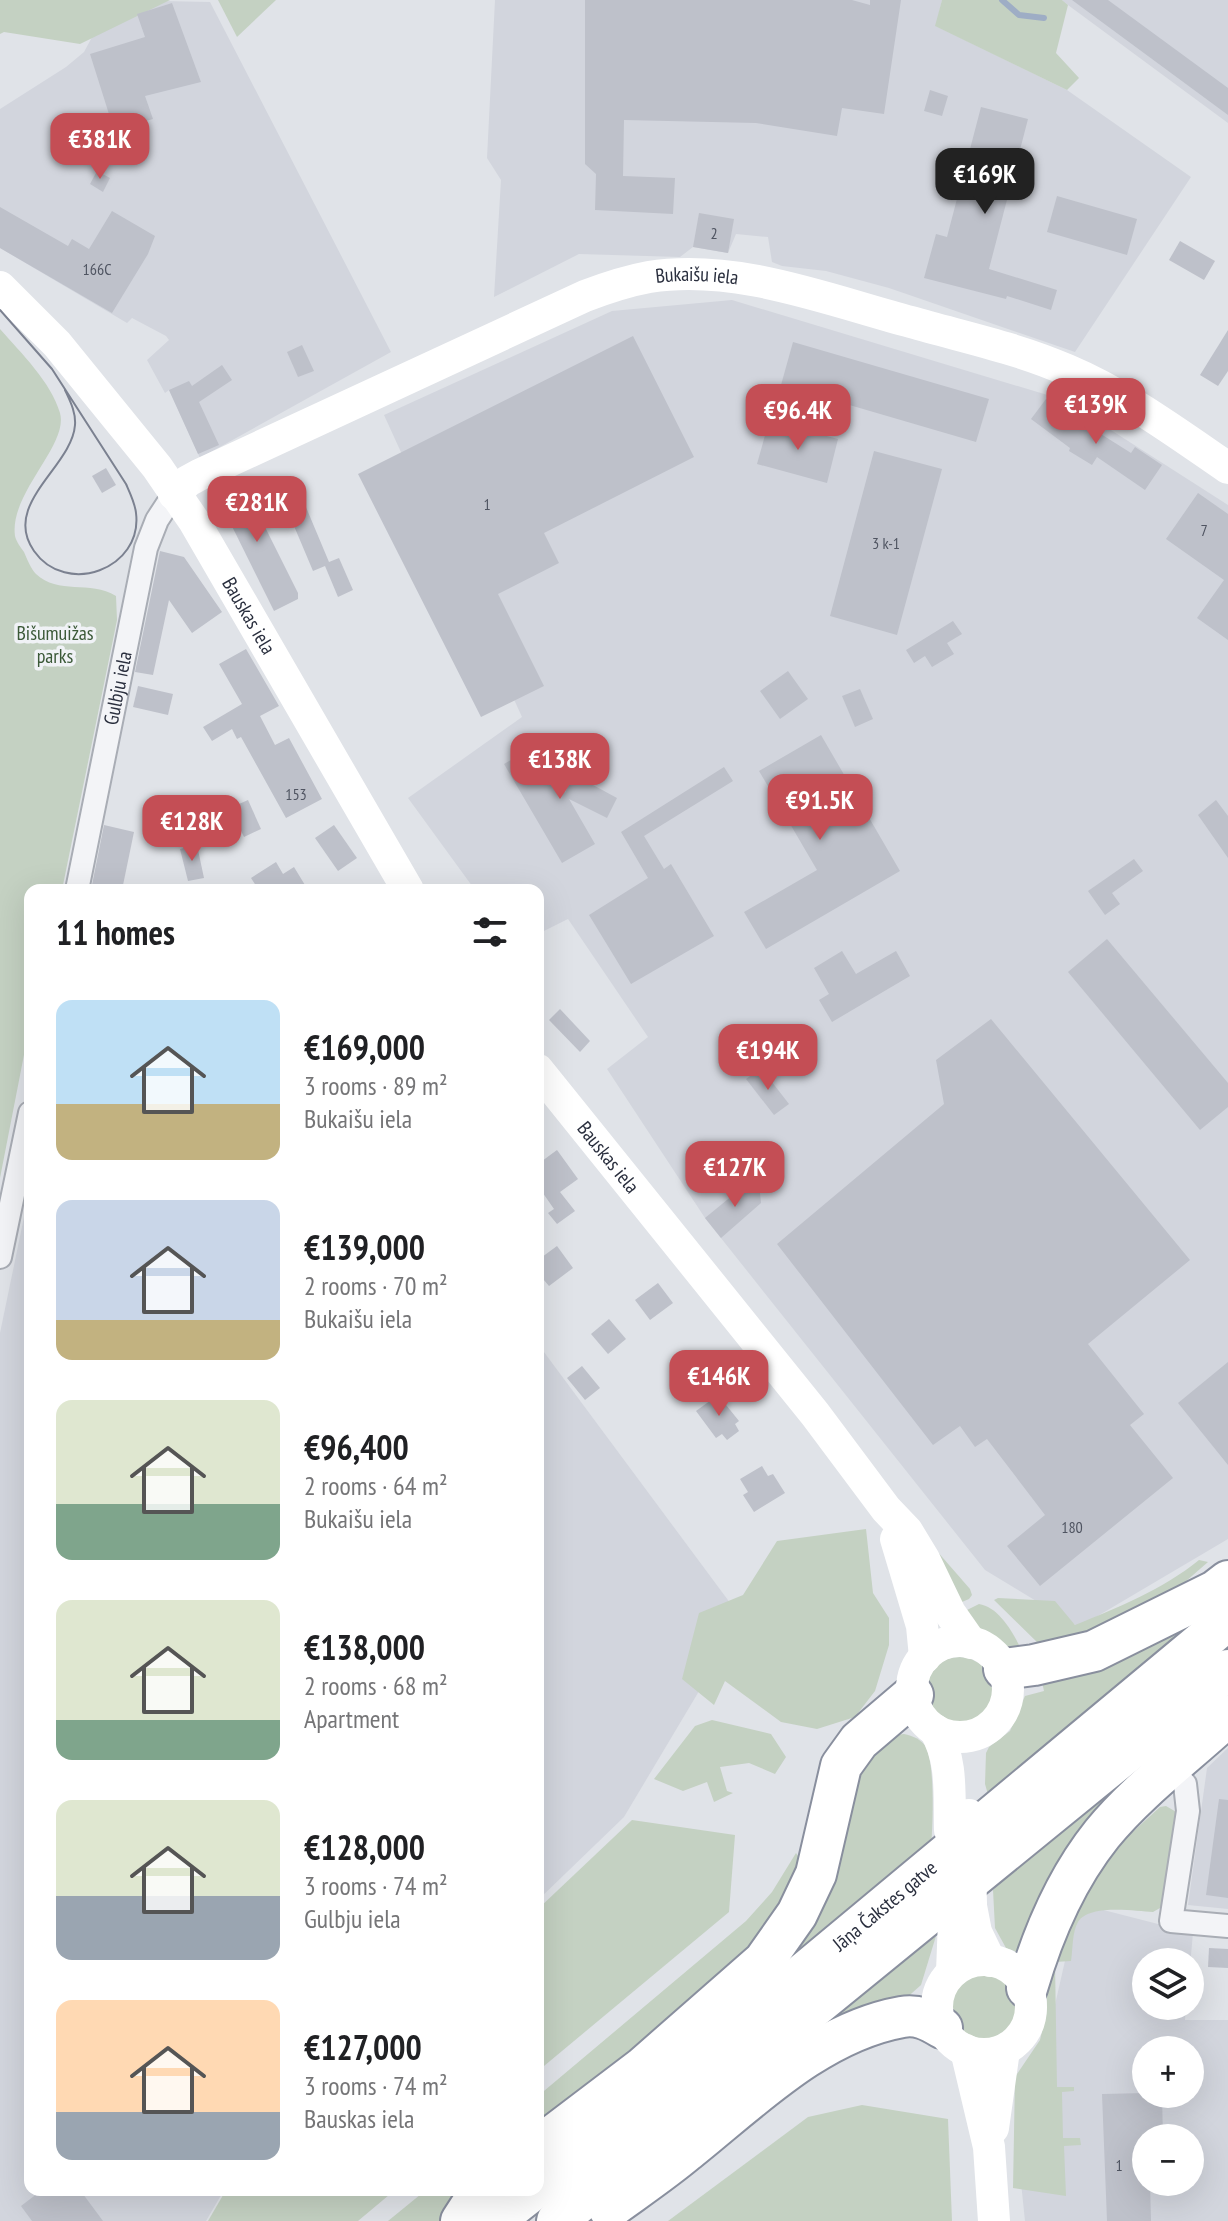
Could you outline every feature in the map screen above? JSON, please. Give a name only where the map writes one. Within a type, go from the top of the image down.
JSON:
[{"type":"highway","points":[[1004,1669],[1094,1651],[1215,1591],[1228,1581]]},
{"type":"highway","name":"Jāņa Čakstes gatve","points":[[544,2182],[715,2047],[1228,1620]]},
{"type":"highway","name":"Jāņa Čakstes gatve","points":[[557,2221],[737,2070],[1228,1670]]},
{"type":"highway","points":[[544,2142],[642,2068],[764,1961],[797,1914],[816,1874],[841,1766],[859,1741],[913,1695]]},
{"type":"highway","points":[[1027,1988],[1037,1952],[1078,1868],[1103,1833],[1137,1797],[1228,1716]]},
{"type":"highway","points":[[592,2221],[675,2162],[776,2080],[819,2050],[854,2032],[903,2016],[923,2017],[954,2039]]},
{"type":"highway","points":[[461,2221],[481,2196]]},
{"type":"highway","name":"Jāņa Čakstes gatve","points":[[494,2221],[526,2196]]},
{"type":"street","name":"Bukaišu iela","points":[[174,494],[199,475],[585,296],[651,277],[690,275],[748,279],[1043,361],[1102,387],[1228,468]]},
{"type":"street","name":"Bauskas iela","points":[[0,287],[57,344],[157,467],[194,521],[405,884]]},
{"type":"street","name":"Gulbju iela","points":[[78,884],[146,548],[160,512],[174,494]]},
{"type":"street","name":"Bauskas iela","points":[[544,1077],[815,1414],[886,1509],[907,1531],[950,1613],[971,1643]]},
{"type":"street","points":[[0,1257],[24,1142]]},
{"type":"street","points":[[886,1509],[922,1626],[925,1657]]},
{"type":"street","points":[[935,1730],[948,1736],[962,1737],[977,1734],[995,1722],[1007,1702],[1007,1679],[996,1657],[985,1648],[971,1643],[946,1644],[925,1657],[917,1668],[913,1695],[916,1709],[935,1730],[946,1749],[959,1822],[963,1913],[952,1972],[939,1992],[937,2004],[954,2039],[989,2147]]},
{"type":"street","points":[[959,1822],[966,1759],[977,1734]]},
{"type":"street","points":[[1171,1769],[1185,1784],[1188,1811],[1171,1921],[1228,1926]]},
{"type":"street","points":[[963,1913],[990,1961]]},
{"type":"street","points":[[952,1972],[976,1961],[1005,1965],[1018,1975],[1027,1988],[1031,2008],[1026,2028],[1004,2050],[978,2054],[954,2039]]},
{"type":"street","points":[[994,2221],[989,2147],[1004,2050]]},
{"type":"shaded area","points":[[112,0],[210,2],[391,352],[200,458],[169,390],[165,393],[147,360],[169,340],[166,336],[132,318],[127,323],[0,248],[0,109],[84,52]]},
{"type":"shaded area","points":[[495,0],[942,0],[936,26],[1067,90],[1191,177],[1075,352],[889,288],[826,271],[782,266],[772,262],[768,237],[736,234],[728,253],[693,247],[680,257],[579,254],[494,297],[501,180],[487,158]]},
{"type":"shaded area","points":[[1062,0],[1228,0],[1228,123],[1068,5]]},
{"type":"shaded area","points":[[732,300],[1064,400],[1228,505],[1228,1539],[1079,1627],[985,1570],[705,1218],[607,1069],[648,1037],[568,919],[544,931],[544,884],[471,884],[408,798],[522,717],[384,415],[612,311]]},
{"type":"shaded area","points":[[24,1217],[24,2196],[221,2196],[206,2221],[0,2221],[0,1333]]},
{"type":"shaded area","points":[[544,1352],[742,1619],[624,1817],[544,1894]]},
{"type":"shaded area","points":[[1228,1748],[1228,1909],[1188,1905],[1207,1768]]},
{"type":"shaded area","points":[[1084,1905],[1193,1933],[1192,1948],[1132,1948],[1132,2020],[1228,2020],[1228,2221],[1025,2221],[1019,2163],[1067,1952]]},
{"type":"green space","points":[[0,0],[170,0],[80,44],[4,32],[0,34]]},
{"type":"green space","points":[[218,0],[276,0],[237,37]]},
{"type":"green space","points":[[942,0],[1062,0],[1068,5],[1056,53],[1079,78],[1067,90],[935,26]]},
{"type":"green space","name":"Bišumuižas parks","points":[[0,329],[43,379],[60,413],[56,440],[21,503],[16,520],[16,538],[32,569],[45,580],[64,586],[106,591],[116,596],[117,620],[63,884],[24,884],[24,1055],[0,1178]]},
{"type":"green space","points":[[909,1519],[970,1589],[972,1595],[969,1599],[955,1605]]},
{"type":"green space","points":[[866,1529],[873,1593],[889,1618],[889,1645],[875,1691],[855,1717],[817,1729],[781,1722],[725,1681],[714,1705],[682,1679],[699,1613],[743,1595],[777,1541]]},
{"type":"green space","points":[[1199,1560],[1208,1562],[1162,1602],[1122,1622],[1041,1646],[994,1600],[1055,1601],[1075,1625],[1155,1589]]},
{"type":"green space","points":[[1228,1600],[989,1798],[985,1784],[986,1753],[1010,1731],[1025,1696],[1044,1691],[1042,1682]]},
{"type":"green space","points":[[979,1604],[987,1606],[1000,1617],[1024,1656],[988,1641],[959,1614]]},
{"type":"green space","points":[[952,1657],[966,1657],[978,1662],[988,1672],[993,1691],[988,1710],[978,1720],[966,1725],[952,1725],[940,1720],[930,1710],[925,1698],[925,1684],[930,1672],[940,1662]]},
{"type":"green space","points":[[1228,1693],[1228,1698],[1028,1940],[1021,1939],[1017,1952],[1006,1948],[995,1928],[993,1890],[1007,1875]]},
{"type":"green space","points":[[712,1720],[771,1734],[786,1757],[775,1774],[749,1763],[720,1767],[727,1791],[733,1793],[714,1802],[707,1782],[683,1791],[654,1779],[695,1726]]},
{"type":"green space","points":[[904,1734],[922,1742],[929,1756],[933,1795],[931,1846],[719,2019],[857,1763],[896,1735]]},
{"type":"green space","points":[[1166,1806],[1178,1813],[1165,1900],[1160,1908],[1153,1912],[1102,1911],[1084,1916],[1075,1931],[1071,1961],[1055,1962],[1057,2087],[1074,2087],[1074,2091],[1062,2092],[1063,2138],[1080,2138],[1081,2145],[1064,2146],[1066,2196],[1013,2188],[1015,2077],[1040,2040],[1047,2010],[1046,1979],[1096,1871],[1113,1850],[1160,1807]]},
{"type":"green space","points":[[632,1820],[735,1835],[729,1912],[544,2066],[544,1903]]},
{"type":"green space","points":[[796,1853],[800,1859],[781,1920],[544,2136],[544,2091],[746,1921],[772,1892]]},
{"type":"green space","points":[[936,1936],[921,1985],[903,2001],[766,2070]]},
{"type":"green space","points":[[983,1974],[1002,1980],[1012,1990],[1018,2009],[1012,2028],[1002,2038],[983,2044],[964,2038],[954,2028],[948,2009],[954,1990],[964,1980]]},
{"type":"green space","points":[[862,2105],[948,2119],[952,2221],[668,2221],[808,2117]]},
{"type":"green space","points":[[223,2196],[388,2196],[358,2221],[208,2221]]},
{"type":"green space","points":[[419,2196],[478,2196],[451,2221],[388,2221]]},
{"type":"building","points":[[585,0],[852,0],[870,5],[870,0],[901,0],[884,114],[842,108],[837,136],[756,123],[624,120],[623,176],[675,178],[673,214],[595,210],[596,174],[585,164]]},
{"type":"building","points":[[1072,0],[1108,0],[1228,88],[1228,115]]},
{"type":"building","points":[[172,3],[201,82],[145,96],[153,119],[114,130],[90,54],[145,37],[137,14]]},
{"type":"building","points":[[930,90],[948,96],[942,116],[924,111]]},
{"type":"building","points":[[981,107],[1028,119],[989,269],[1057,290],[1051,310],[1007,296],[1006,299],[924,278],[936,234],[947,237]]},
{"type":"building","points":[[97,171],[110,178],[103,192],[90,184]]},
{"type":"building","points":[[1057,196],[1137,219],[1127,255],[1047,232]]},
{"type":"building","points":[[0,207],[68,246],[72,239],[89,249],[112,211],[155,236],[148,254],[112,313],[0,248]]},
{"type":"building","points":[[699,213],[734,219],[728,253],[693,247]]},
{"type":"building","points":[[1180,241],[1215,261],[1204,280],[1169,260]]},
{"type":"building","points":[[1228,330],[1228,371],[1218,386],[1200,375]]},
{"type":"building","points":[[633,336],[694,457],[544,533],[559,563],[498,594],[544,686],[481,717],[358,474]]},
{"type":"building","points":[[793,342],[989,399],[976,442],[781,385]]},
{"type":"building","points":[[302,345],[314,371],[298,377],[287,352]]},
{"type":"building","points":[[222,365],[232,380],[199,402],[219,445],[198,454],[169,390],[189,381],[192,386]]},
{"type":"building","points":[[1046,399],[1083,427],[1085,424],[1131,453],[1135,447],[1162,465],[1145,490],[1097,457],[1092,465],[1069,451],[1070,448],[1031,419]]},
{"type":"building","points":[[769,421],[838,439],[827,483],[757,464]]},
{"type":"building","points":[[874,451],[942,469],[897,635],[830,616]]},
{"type":"building","points":[[106,468],[116,485],[102,493],[92,476]]},
{"type":"building","points":[[240,477],[298,593],[298,599],[274,611],[214,490]]},
{"type":"building","points":[[1198,493],[1228,514],[1228,640],[1197,618],[1224,580],[1166,539]]},
{"type":"building","points":[[303,500],[329,562],[339,558],[353,590],[338,597],[325,566],[313,571],[286,507]]},
{"type":"building","points":[[160,551],[184,557],[222,612],[192,633],[169,600],[153,675],[135,672]]},
{"type":"building","points":[[953,621],[962,634],[947,643],[954,654],[932,667],[925,656],[914,663],[906,650]]},
{"type":"building","points":[[246,649],[279,706],[260,716],[275,745],[289,738],[322,799],[286,818],[241,737],[237,739],[232,729],[212,741],[203,727],[242,704],[219,664]]},
{"type":"building","points":[[788,671],[808,699],[780,719],[760,691]]},
{"type":"building","points":[[138,686],[173,694],[168,715],[133,707]]},
{"type":"building","points":[[860,689],[873,719],[855,727],[842,696]]},
{"type":"building","points":[[821,735],[900,871],[766,949],[744,912],[817,870],[759,771]]},
{"type":"building","points":[[537,745],[565,793],[579,761],[600,769],[593,785],[617,798],[607,818],[569,799],[595,844],[562,863],[504,764]]},
{"type":"building","points":[[724,767],[733,781],[644,836],[664,869],[671,864],[714,936],[631,984],[589,915],[648,878],[621,832]]},
{"type":"building","points":[[248,800],[261,829],[244,837],[230,808]]},
{"type":"building","points":[[1216,800],[1228,816],[1228,858],[1198,815]]},
{"type":"building","points":[[104,825],[134,832],[123,884],[92,884]]},
{"type":"building","points":[[334,825],[357,858],[338,871],[315,838]]},
{"type":"building","points":[[197,845],[204,878],[188,881],[180,849]]},
{"type":"building","points":[[1134,859],[1143,871],[1112,893],[1120,904],[1105,915],[1088,891]]},
{"type":"building","points":[[276,862],[283,874],[294,867],[304,884],[255,884],[251,878]]},
{"type":"building","points":[[1107,939],[1228,1083],[1228,1107],[1200,1130],[1068,972]]},
{"type":"building","points":[[842,951],[856,974],[896,951],[910,976],[832,1022],[819,1000],[829,994],[814,968]]},
{"type":"building","points":[[560,1009],[590,1041],[580,1052],[549,1020]]},
{"type":"building","points":[[991,1019],[1190,1260],[1088,1344],[1144,1414],[1130,1425],[1173,1478],[1040,1586],[1007,1546],[1045,1515],[987,1439],[975,1447],[960,1426],[933,1445],[777,1244],[944,1104],[936,1060]]},
{"type":"building","points":[[761,1068],[789,1104],[774,1115],[746,1079]]},
{"type":"building","points":[[557,1150],[578,1179],[560,1192],[575,1211],[557,1224],[548,1213],[554,1209],[544,1195],[544,1160]]},
{"type":"building","points":[[750,1181],[760,1193],[761,1203],[721,1238],[705,1218]]},
{"type":"building","points":[[557,1246],[573,1268],[549,1286],[544,1280],[544,1256]]},
{"type":"building","points":[[658,1283],[673,1303],[650,1320],[635,1300]]},
{"type":"building","points":[[609,1319],[626,1339],[608,1354],[591,1334]]},
{"type":"building","points":[[1228,1362],[1228,1465],[1178,1403]]},
{"type":"building","points":[[582,1366],[600,1388],[585,1400],[567,1378]]},
{"type":"building","points":[[718,1395],[739,1421],[735,1424],[739,1431],[727,1440],[722,1434],[716,1438],[696,1411]]},
{"type":"building","points":[[762,1466],[768,1476],[773,1474],[785,1493],[754,1512],[743,1495],[748,1492],[740,1479]]},
{"type":"building","points":[[1219,1799],[1228,1800],[1228,1898],[1206,1895]]},
{"type":"building","points":[[1209,1948],[1228,1949],[1228,1968],[1208,1967]]},
{"type":"building","points":[[1132,2093],[1132,2108],[1162,2108],[1163,2124],[1132,2124],[1132,2196],[1150,2196],[1151,2221],[1107,2221],[1102,2094]]},
{"type":"building","points":[[34,2196],[84,2196],[103,2221],[32,2221],[21,2206]]},
{"type":"waterway","points":[[1002,0],[1019,15],[1044,18]]},
{"type":"tram line","points":[[0,310],[52,369],[126,484],[133,502],[135,533],[128,549],[115,562],[82,574],[64,572],[48,565],[34,551],[26,534],[26,517],[32,502],[71,441],[75,416],[65,390]]}]
